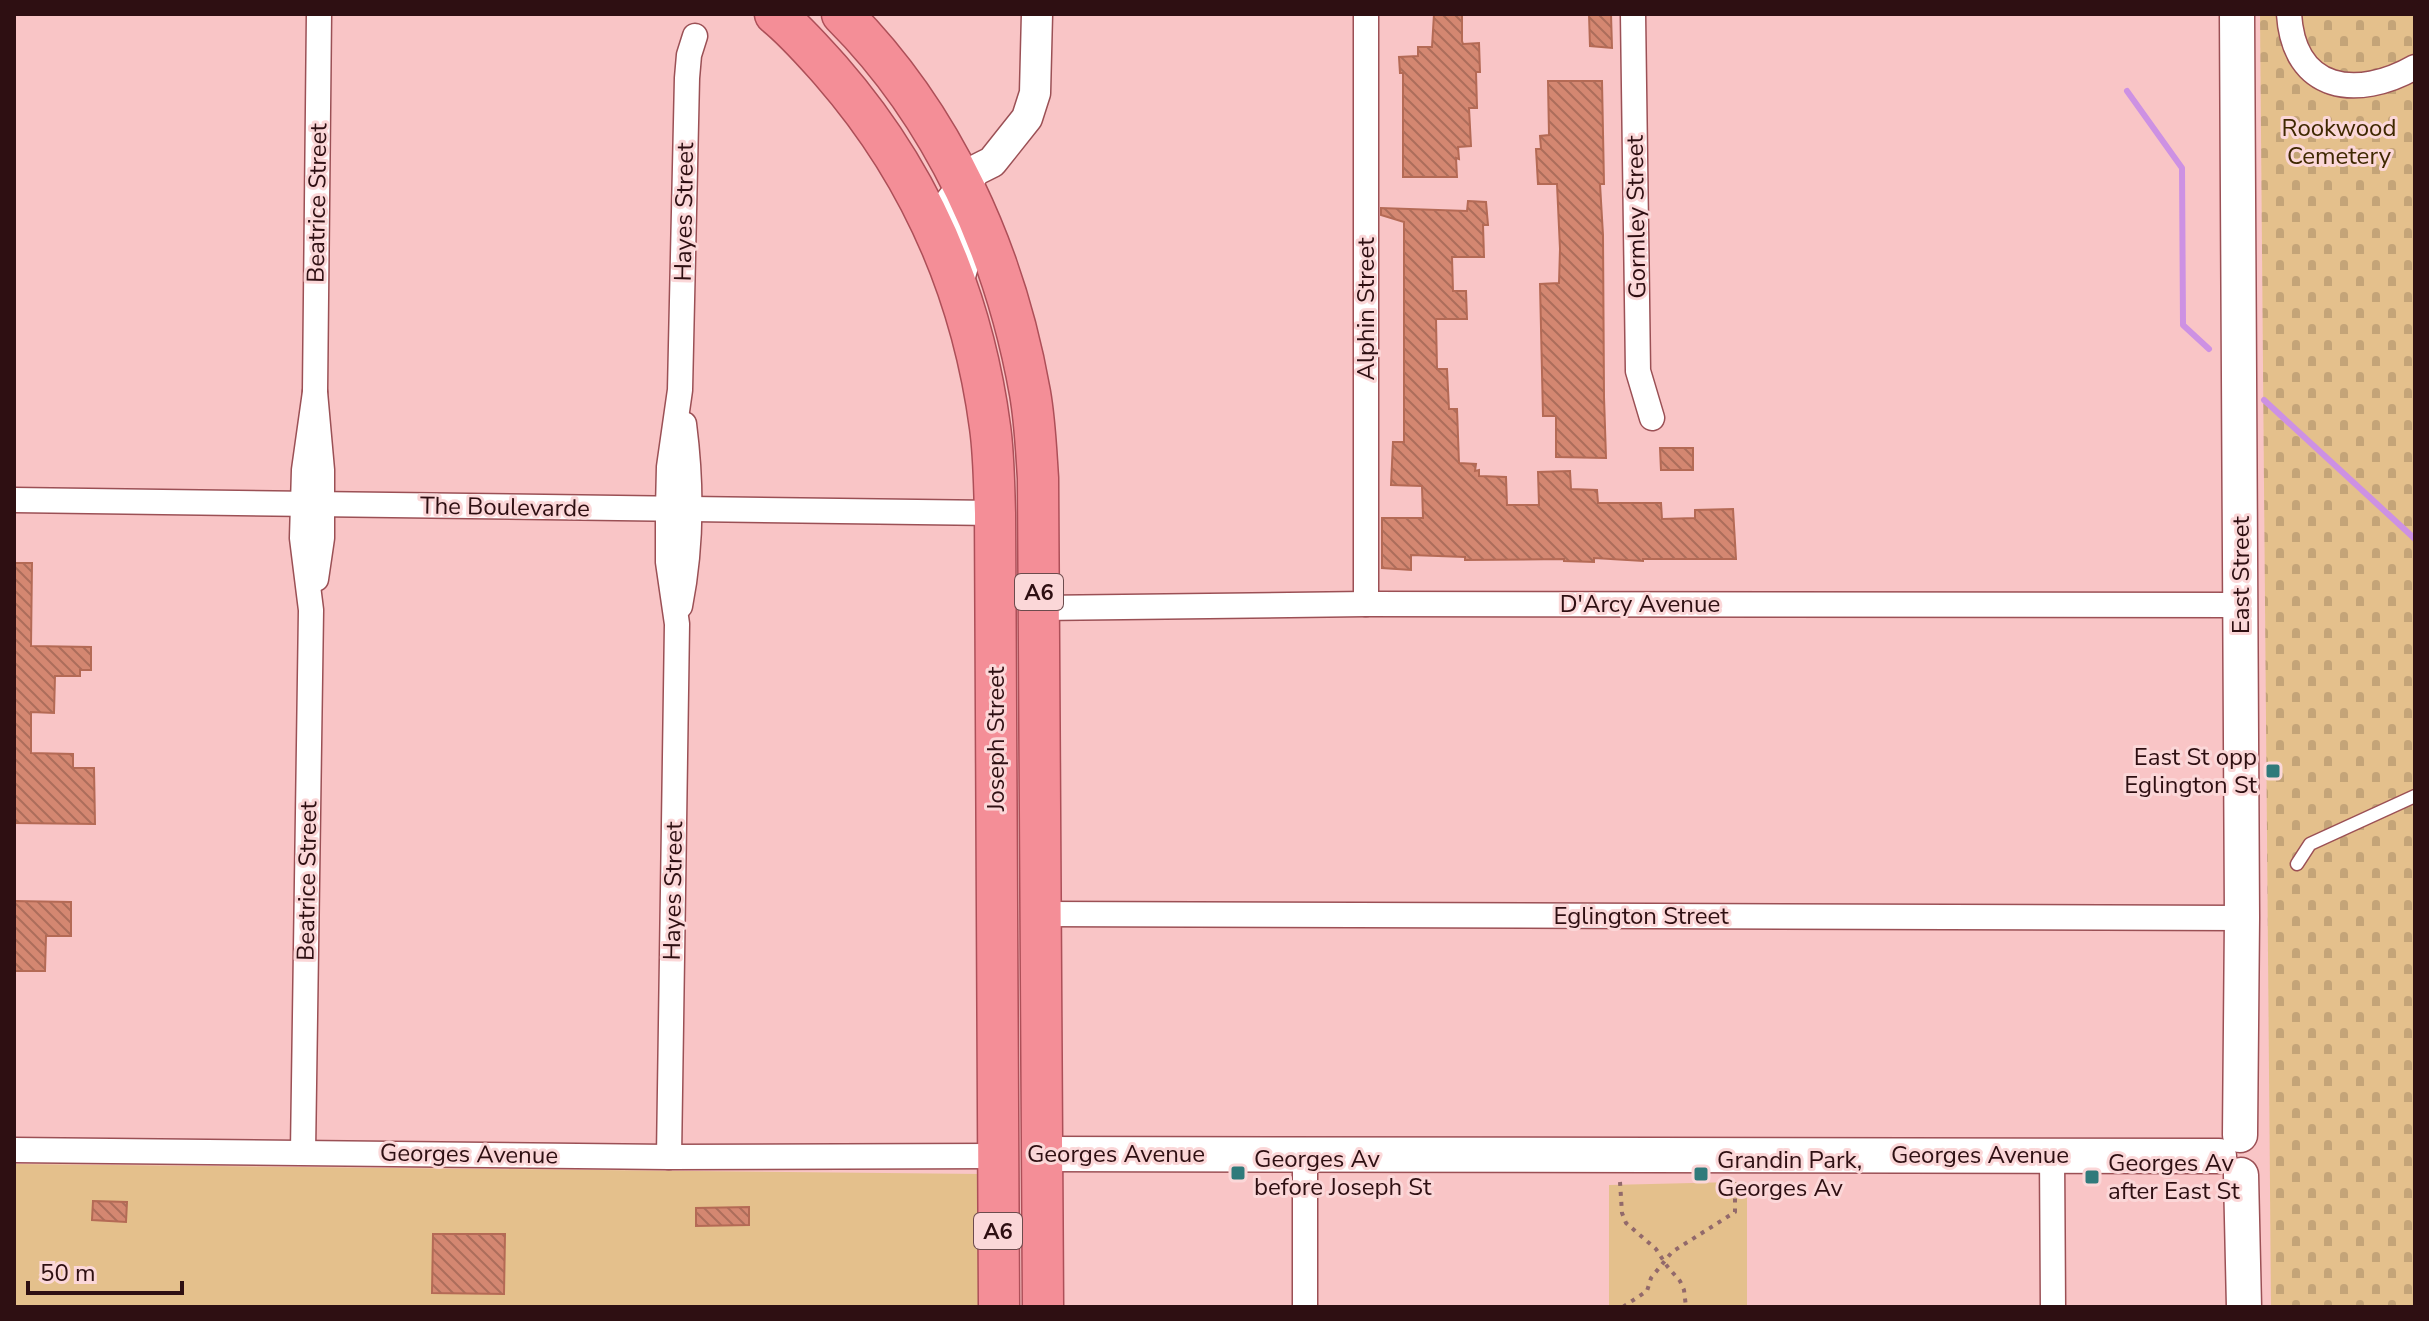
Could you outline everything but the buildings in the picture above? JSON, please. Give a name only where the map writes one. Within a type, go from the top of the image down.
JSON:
[{"type":"highway","name":"A6","points":[[775,14],[827,67],[883,138],[927,212],[957,286]]},
{"type":"highway","name":"A6","points":[[842,14],[871,46],[941,144],[970,177]]},
{"type":"highway","name":"Joseph Street","points":[[970,177],[1017,330],[1030,394],[1038,478],[1043,1307]]},
{"type":"highway","name":"Joseph Street","points":[[957,286],[980,367],[991,430],[995,513],[999,1307]]},
{"type":"highway","name":"Georges Avenue","points":[[997,1156],[1042,1154]]},
{"type":"main road","name":"East Street","points":[[2237,14],[2242,918],[2233,1155],[2244,1307]]},
{"type":"main road","name":"Georges Avenue","points":[[1042,1154],[2233,1155]]},
{"type":"street","name":"Beatrice Street","points":[[303,1152],[311,610],[302,538],[313,504],[304,470],[315,392],[319,14]]},
{"type":"street","name":"Alphin Street","points":[[1366,14],[1366,604]]},
{"type":"street","name":"Gormley Street","points":[[1633,14],[1638,371],[1652,418]]},
{"type":"street","points":[[2289,14],[2295,49],[2303,63],[2333,83],[2373,85],[2415,67]]},
{"type":"street","points":[[970,177],[992,162],[1007,145],[1032,106],[1035,93],[1030,17]]},
{"type":"street","name":"Hayes Street","points":[[669,1157],[677,624],[668,562],[679,509],[669,467],[680,390],[687,78],[695,36]]},
{"type":"street","name":"Joseph Street","points":[[957,286],[965,259],[951,201],[970,177]]},
{"type":"street","name":"The Boulevarde","points":[[14,500],[995,513]]},
{"type":"street","name":"D'Arcy Avenue","points":[[1039,608],[1366,604],[2241,605]]},
{"type":"street","name":"Eglington Street","points":[[1041,914],[2242,918]]},
{"type":"street","name":"Georges Avenue","points":[[14,1150],[669,1157],[997,1156]]},
{"type":"street","points":[[1305,1153],[1305,1307]]},
{"type":"street","points":[[2052,1155],[2053,1307]]},
{"type":"lane","points":[[2297,864],[2310,844],[2415,796]]},
{"type":"path","points":[[1620,1182],[1622,1213],[1626,1223],[1653,1245],[1683,1286],[1686,1307]]},
{"type":"path","points":[[1623,1307],[1647,1291],[1651,1278],[1675,1249],[1735,1212],[1735,1182]]},
{"type":"green space","name":"Rookwood Cemetery","points":[[2260,14],[2415,14],[2415,1307],[2271,1307]]},
{"type":"green space","points":[[14,1164],[981,1174],[980,1307],[14,1307]]},
{"type":"green space","points":[[1747,1184],[1747,1307],[1609,1307],[1609,1185]]},
{"type":"waterway","points":[[2127,91],[2182,168],[2183,325],[2209,349]]},
{"type":"waterway","points":[[2264,400],[2415,539]]},
{"type":"place","name":"East St opp Eglington St","points":[[2273,771]]},
{"type":"place","name":"Georges Av before Joseph St","points":[[1238,1173]]},
{"type":"place","name":"Grandin Park, Georges Av","points":[[1701,1174]]},
{"type":"place","name":"Georges Av after East St","points":[[2092,1177]]}]
